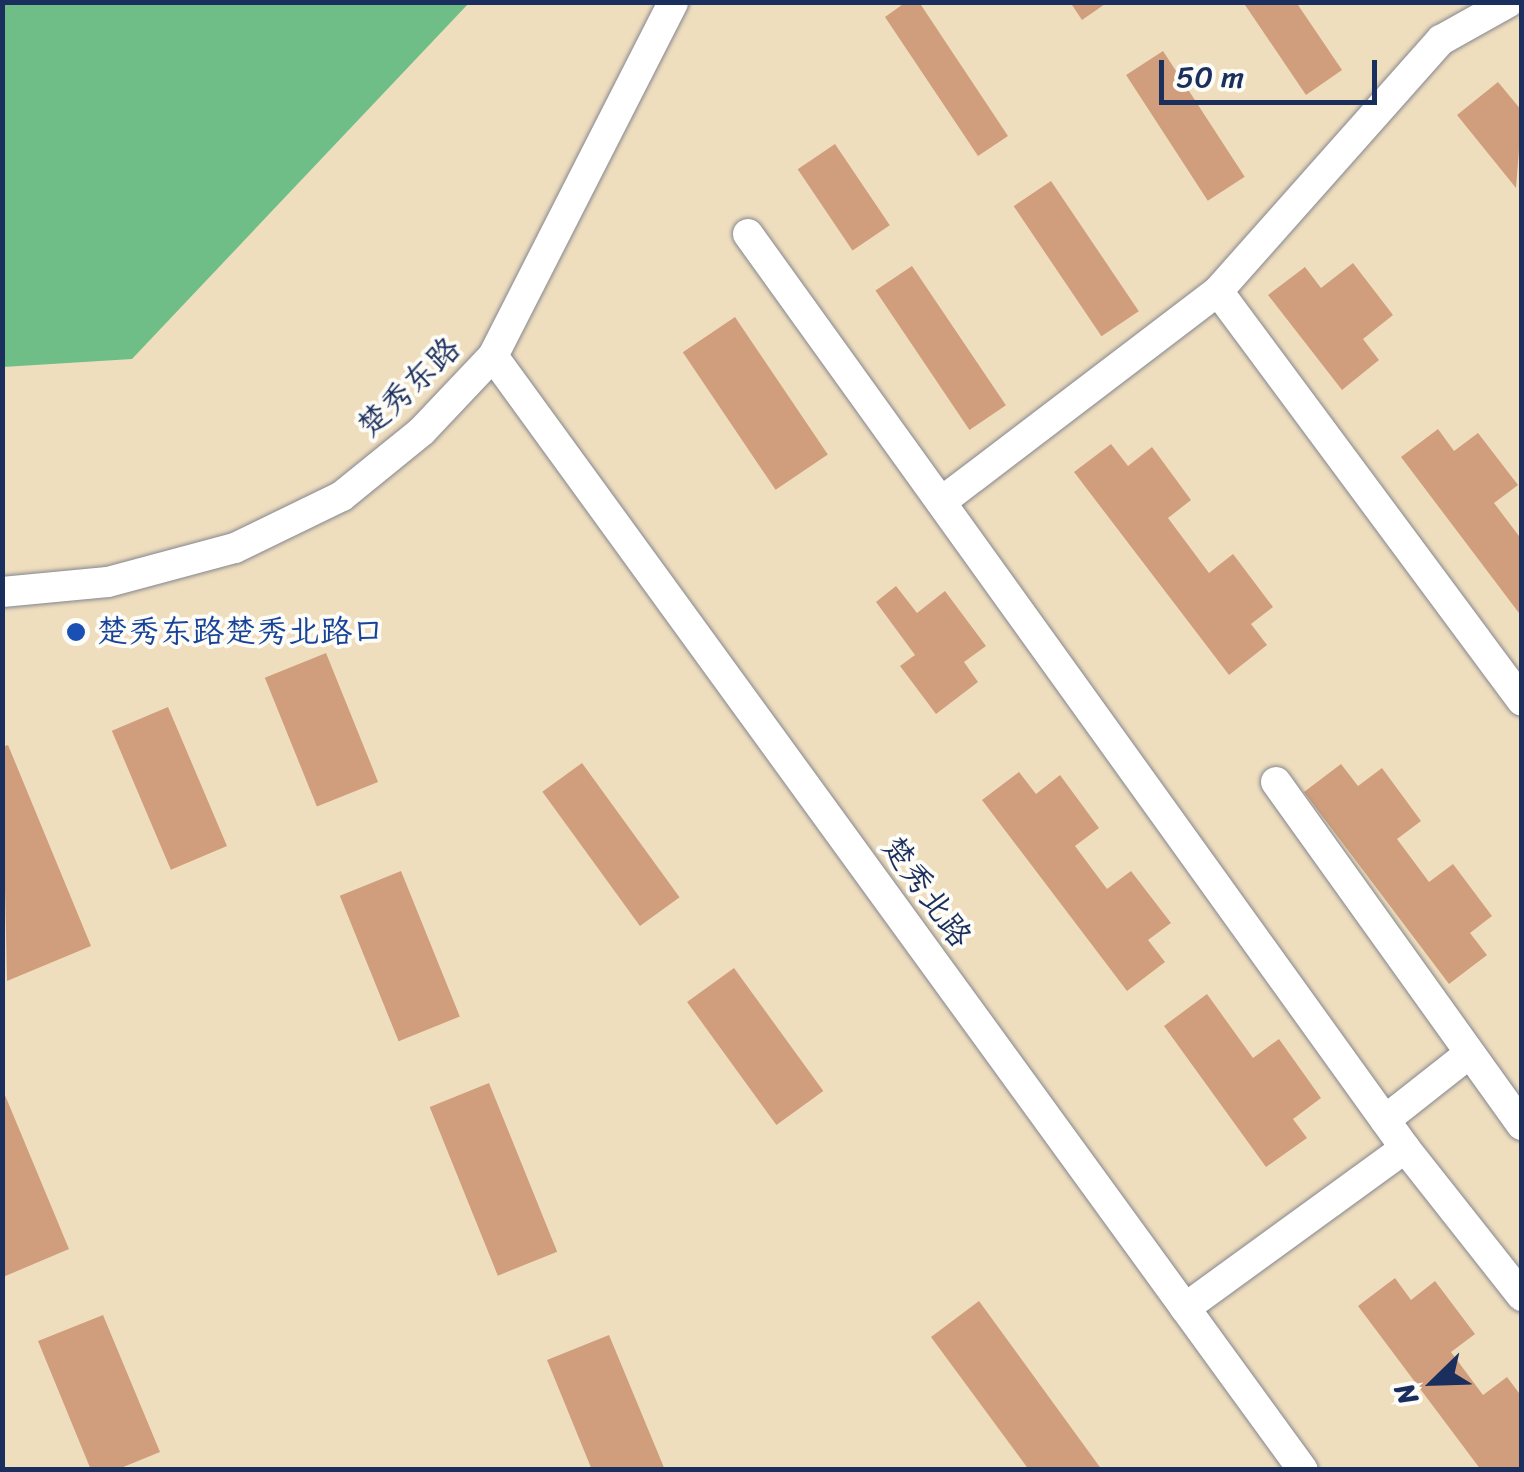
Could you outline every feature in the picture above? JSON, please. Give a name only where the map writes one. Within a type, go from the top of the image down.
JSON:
[{"type":"street","name":"楚秀东路","points":[[2,592],[108,582],[235,548],[342,496],[493,356],[673,2]]},
{"type":"street","points":[[940,502],[1218,291],[1441,40],[1509,2]]},
{"type":"street","points":[[748,234],[1405,1148],[1522,1296]]},
{"type":"street","points":[[1218,291],[1522,701]]},
{"type":"street","name":"楚秀北路","points":[[493,356],[1303,1470]]},
{"type":"street","points":[[1276,782],[1522,1125]]},
{"type":"street","points":[[1385,1120],[1469,1054]]},
{"type":"street","points":[[1185,1308],[1405,1148]]},
{"type":"green space","points":[[3,2],[469,3],[132,359],[3,367]]},
{"type":"building","points":[[906,2],[919,2],[1008,136],[978,156],[885,17]]},
{"type":"building","points":[[1070,2],[1108,2],[1082,20]]},
{"type":"building","points":[[1243,2],[1296,2],[1342,70],[1306,95]]},
{"type":"building","points":[[1163,51],[1245,177],[1208,201],[1126,75]]},
{"type":"building","points":[[1498,82],[1522,111],[1516,188],[1457,115]]},
{"type":"building","points":[[835,144],[890,225],[852,250],[798,169]]},
{"type":"building","points":[[1051,181],[1139,311],[1101,336],[1014,206]]},
{"type":"building","points":[[1353,263],[1393,315],[1363,339],[1379,360],[1342,390],[1268,295],[1305,267],[1321,288]]},
{"type":"building","points":[[912,266],[1006,405],[969,430],[876,291]]},
{"type":"building","points":[[735,317],[828,455],[776,490],[683,352]]},
{"type":"building","points":[[1438,429],[1454,451],[1478,433],[1518,485],[1494,503],[1522,540],[1522,617],[1401,457]]},
{"type":"building","points":[[1111,444],[1128,466],[1152,447],[1191,500],[1168,518],[1209,573],[1233,554],[1273,607],[1251,624],[1267,645],[1229,675],[1074,472]]},
{"type":"building","points":[[896,586],[917,613],[945,591],[986,646],[964,662],[978,682],[936,714],[900,666],[915,655],[876,602]]},
{"type":"building","points":[[326,653],[378,782],[317,807],[265,678]]},
{"type":"building","points":[[168,707],[227,846],[171,870],[112,731]]},
{"type":"building","points":[[8,745],[91,946],[7,981],[2,747]]},
{"type":"building","points":[[582,763],[680,897],[640,926],[542,792]]},
{"type":"building","points":[[1341,764],[1358,786],[1382,768],[1421,821],[1397,839],[1429,882],[1453,864],[1492,916],[1470,933],[1487,955],[1449,984],[1304,792]]},
{"type":"building","points":[[1019,772],[1036,794],[1060,775],[1099,828],[1075,846],[1107,889],[1131,871],[1171,923],[1148,940],[1165,962],[1127,991],[982,800]]},
{"type":"building","points":[[401,871],[460,1017],[399,1041],[340,896]]},
{"type":"building","points":[[734,968],[823,1091],[776,1125],[687,1002]]},
{"type":"building","points":[[1207,994],[1253,1058],[1279,1039],[1321,1098],[1293,1119],[1307,1138],[1266,1167],[1164,1026]]},
{"type":"building","points":[[489,1083],[557,1252],[498,1276],[430,1107]]},
{"type":"building","points":[[2,1088],[69,1249],[3,1277],[2,1274]]},
{"type":"building","points":[[1395,1278],[1411,1300],[1435,1281],[1475,1334],[1451,1352],[1483,1395],[1507,1377],[1522,1397],[1522,1470],[1481,1470],[1358,1306]]},
{"type":"building","points":[[979,1301],[1102,1470],[1029,1470],[931,1337]]},
{"type":"building","points":[[103,1315],[160,1452],[116,1470],[91,1470],[38,1341]]},
{"type":"building","points":[[609,1335],[665,1470],[592,1470],[547,1360]]},
{"type":"place","name":"楚秀东路楚秀北路口","points":[[76,632]]}]
